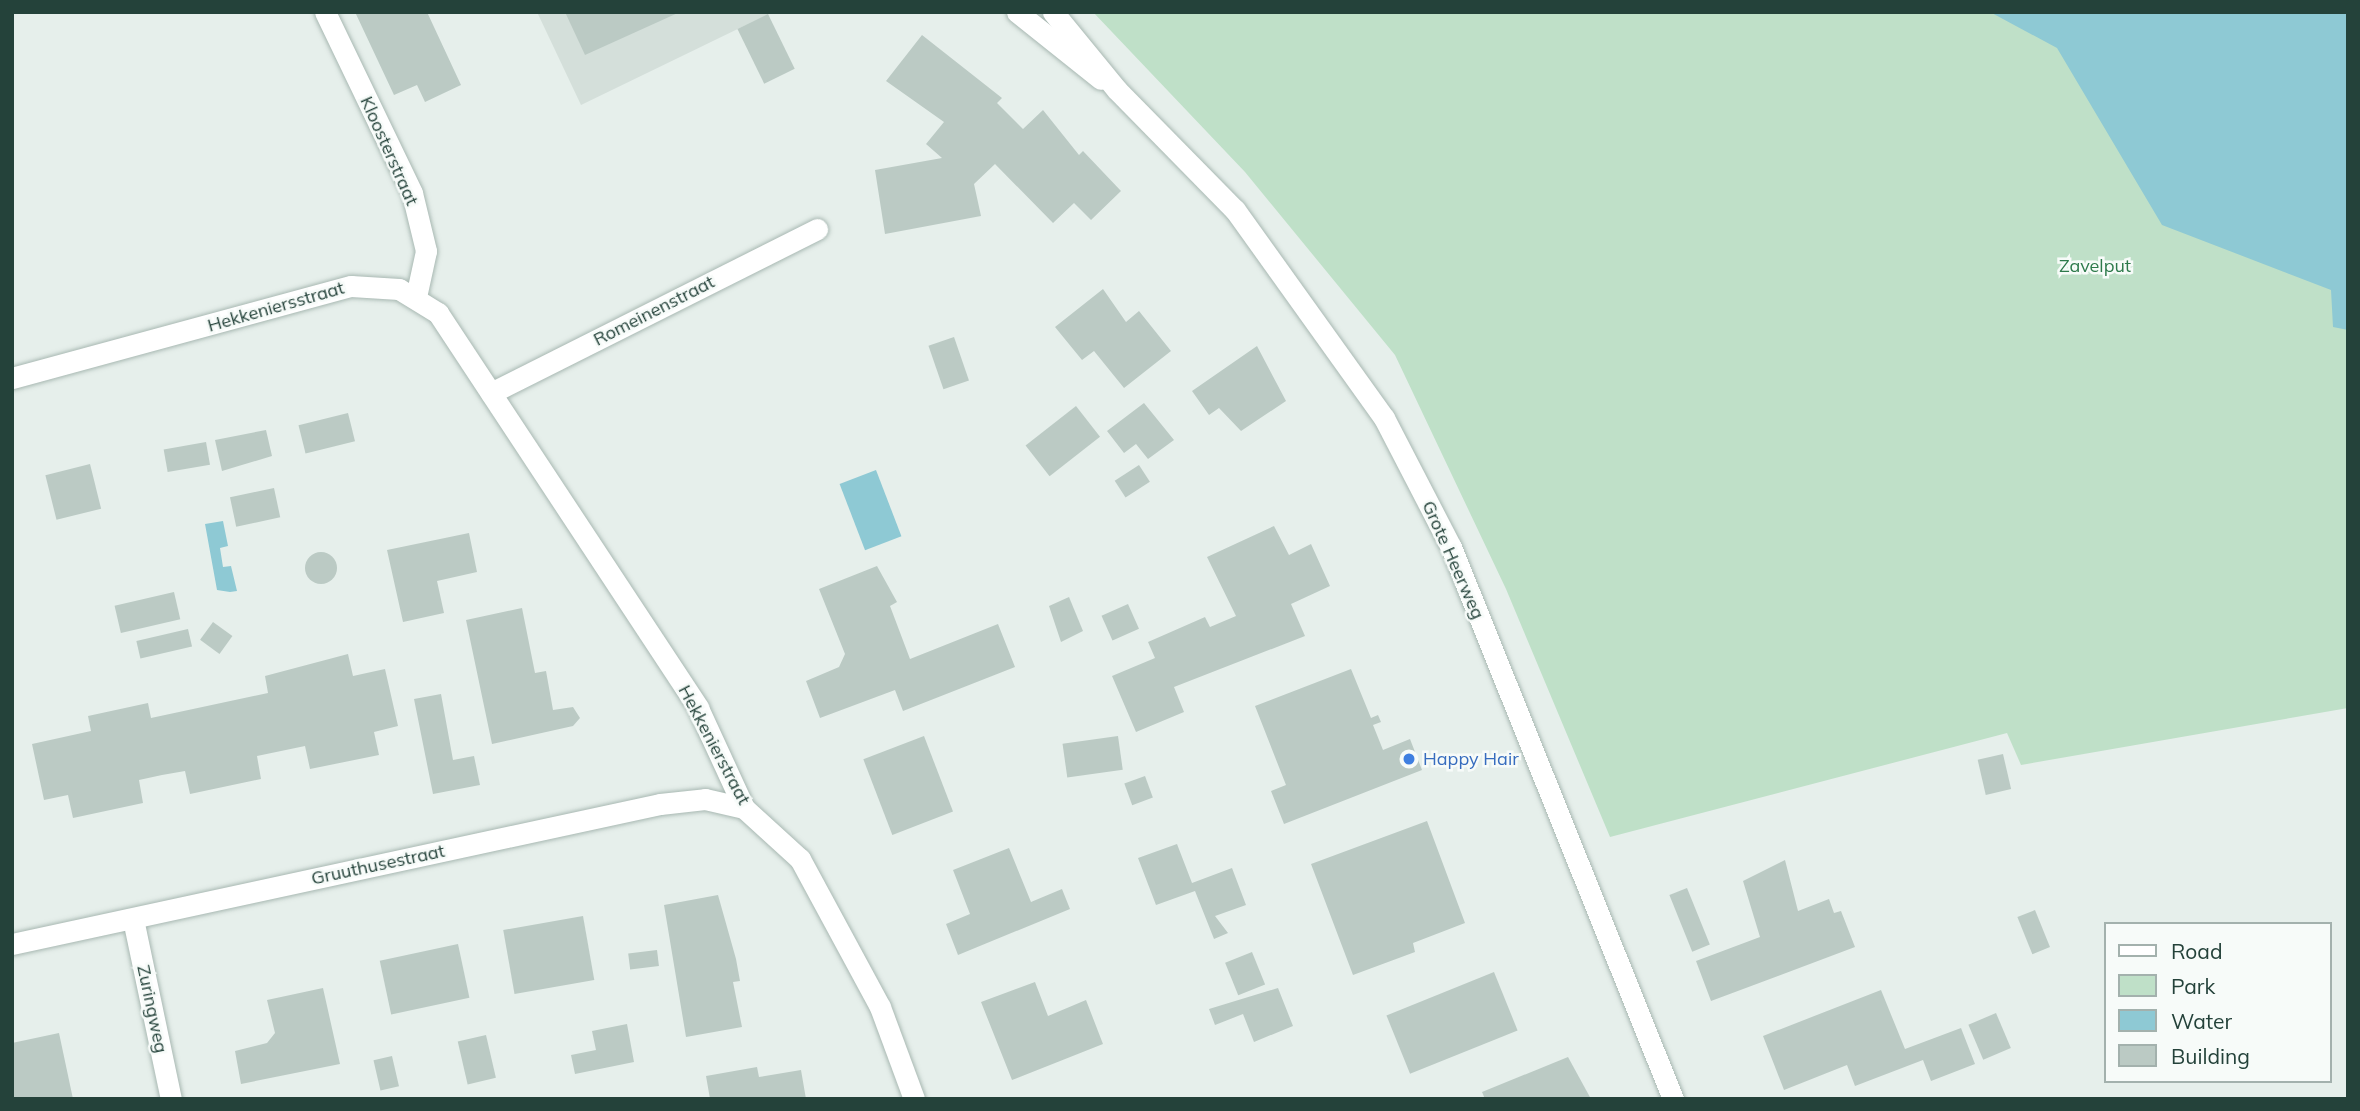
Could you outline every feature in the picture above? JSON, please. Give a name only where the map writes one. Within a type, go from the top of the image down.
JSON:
[{"type":"street","name":"Kloosterstraat","points":[[325,12],[412,193],[426,251],[416,297]]},
{"type":"street","name":"Grote Heerweg","points":[[1017,12],[1057,50],[1117,90]]},
{"type":"street","name":"Grote Heerweg","points":[[1053,12],[1117,90],[1235,210],[1384,418],[1451,547],[1673,1099]]},
{"type":"street","name":"Romeinenstraat","points":[[491,393],[817,229]]},
{"type":"street","name":"Hekkeniersstraat","points":[[12,378],[352,286],[376,285],[416,297],[438,313],[562,503]]},
{"type":"street","name":"Hekkenierstraat","points":[[562,503],[698,708],[744,808],[793,851],[838,925],[880,1007],[914,1099]]},
{"type":"street","name":"Gruuthusestraat","points":[[12,944],[682,800],[744,808]]},
{"type":"street","name":"Zuringweg","points":[[133,919],[171,1099]]},
{"type":"shaded area","points":[[537,12],[773,12],[581,105]]},
{"type":"green space","name":"Zavelput","points":[[1093,12],[2348,12],[2348,708],[2021,765],[2007,733],[1610,837],[1506,589],[1395,355],[1245,172]]},
{"type":"water","points":[[1990,12],[2348,12],[2348,330],[2333,327],[2331,290],[2162,225],[2057,48]]},
{"type":"water","points":[[876,470],[901,536],[865,550],[840,484]]},
{"type":"water","points":[[223,521],[228,546],[220,548],[223,567],[231,566],[237,591],[217,590],[205,524]]},
{"type":"building","points":[[355,12],[427,12],[461,85],[425,102],[417,85],[394,95]]},
{"type":"building","points":[[565,12],[680,12],[585,55]]},
{"type":"building","points":[[768,14],[795,69],[764,84],[737,29]]},
{"type":"building","points":[[922,35],[1002,98],[997,103],[1023,129],[1043,110],[1079,155],[1083,151],[1121,191],[1091,220],[1074,203],[1053,223],[995,164],[974,184],[981,216],[885,234],[875,170],[942,158],[926,144],[944,122],[886,81]]},
{"type":"building","points":[[1103,289],[1126,322],[1139,311],[1171,351],[1124,388],[1094,351],[1082,360],[1055,327]]},
{"type":"building","points":[[954,337],[969,380],[943,389],[928,346]]},
{"type":"building","points":[[1257,346],[1286,401],[1241,431],[1219,408],[1209,415],[1192,391]]},
{"type":"building","points":[[1144,403],[1174,440],[1148,459],[1136,444],[1124,453],[1107,431]]},
{"type":"building","points":[[1076,406],[1100,437],[1050,476],[1026,445]]},
{"type":"building","points":[[348,413],[355,441],[306,453],[299,425]]},
{"type":"building","points":[[266,430],[272,456],[222,471],[215,440]]},
{"type":"building","points":[[206,442],[210,465],[168,472],[164,449]]},
{"type":"building","points":[[90,464],[101,509],[56,520],[45,475]]},
{"type":"building","points":[[1139,465],[1150,482],[1126,498],[1115,481]]},
{"type":"building","points":[[274,488],[280,517],[236,527],[230,497]]},
{"type":"building","points":[[1274,526],[1289,555],[1311,544],[1330,586],[1291,604],[1305,636],[1174,687],[1184,712],[1136,732],[1112,676],[1155,658],[1148,642],[1205,617],[1210,627],[1236,616],[1207,557]]},
{"type":"building","points":[[469,533],[477,572],[437,581],[444,613],[403,622],[387,550]]},
{"type":"building","points":[[321,552],[332,557],[337,568],[332,579],[321,584],[310,579],[305,568],[310,557]]},
{"type":"building","points":[[877,566],[897,602],[890,606],[910,659],[998,624],[1015,667],[903,711],[895,690],[820,718],[806,681],[839,667],[845,654],[819,589]]},
{"type":"building","points":[[174,592],[180,619],[121,633],[115,606]]},
{"type":"building","points":[[1069,597],[1083,631],[1061,642],[1049,606]]},
{"type":"building","points":[[1128,604],[1139,629],[1112,640],[1102,616]]},
{"type":"building","points":[[522,608],[535,673],[546,671],[553,710],[573,707],[580,718],[573,726],[492,744],[466,620]]},
{"type":"building","points":[[213,622],[232,636],[219,654],[200,640]]},
{"type":"building","points":[[188,629],[192,647],[140,658],[136,641]]},
{"type":"building","points":[[348,654],[353,676],[385,669],[398,726],[374,732],[379,755],[310,769],[305,746],[257,756],[261,779],[190,794],[185,771],[162,775],[139,780],[143,803],[73,818],[68,795],[44,800],[32,744],[91,731],[88,716],[148,703],[151,718],[268,693],[265,676]]},
{"type":"building","points":[[1351,669],[1371,718],[1378,715],[1381,722],[1373,725],[1383,750],[1410,739],[1422,770],[1284,824],[1271,791],[1286,785],[1255,706]]},
{"type":"building","points":[[441,694],[453,760],[474,756],[480,785],[433,794],[414,699]]},
{"type":"building","points":[[924,736],[953,812],[892,835],[863,759]]},
{"type":"building","points":[[1118,736],[1123,770],[1067,777],[1063,744]]},
{"type":"building","points":[[2003,754],[2011,789],[1986,795],[1978,760]]},
{"type":"building","points":[[1145,776],[1153,798],[1132,805],[1124,784]]},
{"type":"building","points":[[1427,821],[1465,923],[1413,943],[1415,952],[1353,975],[1311,864]]},
{"type":"building","points":[[1177,844],[1192,883],[1232,868],[1246,905],[1215,916],[1228,933],[1214,939],[1195,891],[1156,905],[1138,858]]},
{"type":"building","points":[[1009,848],[1031,902],[1062,889],[1070,909],[958,955],[946,924],[970,914],[953,870]]},
{"type":"building","points":[[1785,860],[1798,911],[1829,899],[1834,913],[1841,911],[1855,947],[1711,1001],[1696,961],[1760,937],[1743,881]]},
{"type":"building","points":[[1687,888],[1710,945],[1692,952],[1669,895]]},
{"type":"building","points":[[718,895],[740,981],[733,982],[742,1027],[686,1037],[664,905]]},
{"type":"building","points":[[2035,910],[2050,947],[2032,954],[2017,917]]},
{"type":"building","points":[[583,916],[594,980],[515,994],[503,930]]},
{"type":"building","points":[[458,944],[469,998],[391,1014],[380,961]]},
{"type":"building","points":[[657,950],[659,966],[630,969],[628,954]]},
{"type":"building","points":[[1252,952],[1265,984],[1238,995],[1225,963]]},
{"type":"building","points":[[1494,972],[1518,1030],[1410,1074],[1386,1015]]},
{"type":"building","points":[[1035,982],[1048,1016],[1086,1000],[1103,1044],[1012,1080],[981,1002]]},
{"type":"building","points":[[323,988],[340,1064],[241,1084],[235,1051],[267,1043],[275,1033],[267,1000]]},
{"type":"building","points":[[1278,988],[1293,1026],[1254,1042],[1243,1014],[1215,1025],[1209,1009]]},
{"type":"building","points":[[1881,990],[1905,1049],[1961,1028],[1975,1064],[1931,1081],[1923,1060],[1855,1086],[1847,1065],[1784,1090],[1763,1036]]},
{"type":"building","points":[[1996,1013],[2011,1048],[1983,1060],[1968,1025]]},
{"type":"building","points":[[627,1024],[634,1062],[575,1074],[571,1055],[596,1050],[592,1031]]},
{"type":"building","points":[[59,1033],[73,1099],[14,1099],[12,1043]]},
{"type":"building","points":[[486,1035],[496,1078],[468,1084],[458,1042]]},
{"type":"building","points":[[392,1056],[399,1086],[380,1090],[373,1060]]},
{"type":"building","points":[[1568,1057],[1591,1099],[1485,1099],[1482,1092]]},
{"type":"building","points":[[757,1067],[759,1077],[801,1070],[806,1099],[710,1099],[706,1076]]},
{"type":"place","name":"Happy Hair","points":[[1409,759]]}]
